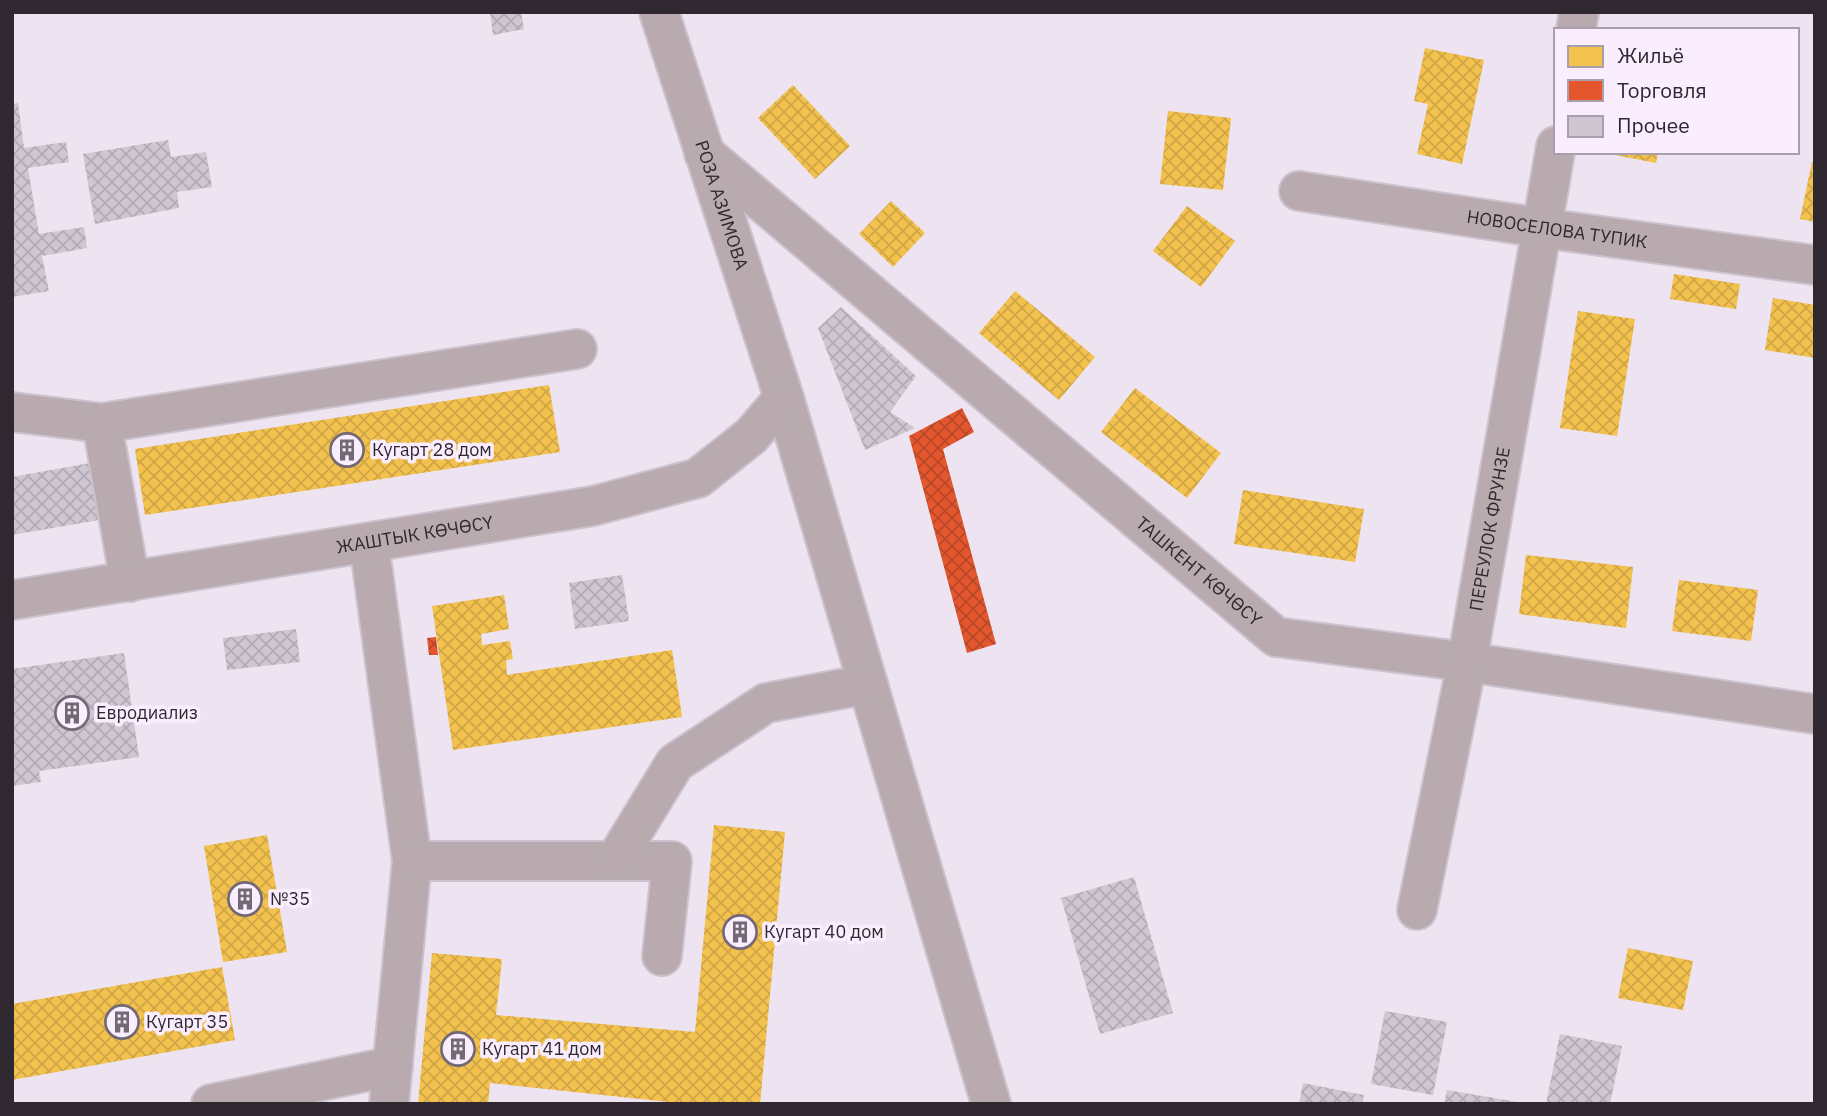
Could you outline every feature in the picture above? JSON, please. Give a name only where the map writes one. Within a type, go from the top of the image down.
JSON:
[{"type":"street","name":"РОЗА АЗИМОВА","points":[[659,12],[783,398],[992,1104]]},
{"type":"street","name":"ТАШКЕНТ КӨЧӨСҮ","points":[[704,153],[1276,637],[1467,662],[1815,714]]},
{"type":"street","name":"ПЕРЕУЛОК ФРУНЗЕ","points":[[1417,909],[1467,662],[1555,154]]},
{"type":"street","name":"НОВОСЕЛОВА ТУПИК","points":[[1299,191],[1542,228],[1815,265]]},
{"type":"street","points":[[12,412],[102,424],[577,349]]},
{"type":"street","name":"ЖАШТЫК КӨЧӨСҮ","points":[[12,600],[593,506],[698,478],[751,436],[783,398]]},
{"type":"street","points":[[102,424],[130,582]]},
{"type":"street","points":[[369,543],[412,861],[389,1104]]},
{"type":"street","points":[[615,861],[674,763],[766,703],[868,684]]},
{"type":"street","points":[[412,861],[672,861],[662,956]]},
{"type":"street","points":[[211,1104],[393,1066]]},
{"type":"building: Жильё","points":[[1425,48],[1484,60],[1462,164],[1417,154],[1428,104],[1414,101]]},
{"type":"building: Жильё","points":[[793,85],[850,146],[815,179],[758,118]]},
{"type":"building: Жильё","points":[[1168,111],[1231,118],[1223,190],[1160,184]]},
{"type":"building: Жильё","points":[[1610,154],[1658,154],[1656,163]]},
{"type":"building: Жильё","points":[[1812,162],[1815,163],[1815,222],[1800,219]]},
{"type":"building: Жильё","points":[[891,201],[925,233],[893,267],[859,234]]},
{"type":"building: Жильё","points":[[1187,206],[1235,241],[1201,287],[1153,251]]},
{"type":"building: Жильё","points":[[1674,274],[1740,284],[1736,309],[1670,299]]},
{"type":"building: Жильё","points":[[1015,291],[1095,357],[1059,400],[979,333]]},
{"type":"building: Жильё","points":[[1773,298],[1815,305],[1815,358],[1765,350]]},
{"type":"building: Жильё","points":[[1578,311],[1635,319],[1617,436],[1560,428]]},
{"type":"building: Жильё","name":"Кугарт 28 дом","points":[[549,385],[560,452],[145,515],[135,449]]},
{"type":"building: Жильё","points":[[1135,388],[1221,453],[1187,498],[1101,432]]},
{"type":"building: Жильё","points":[[1243,490],[1364,509],[1355,562],[1234,544]]},
{"type":"building: Жильё","points":[[1526,555],[1633,567],[1626,628],[1519,614]]},
{"type":"building: Жильё","points":[[1679,580],[1758,590],[1751,641],[1672,631]]},
{"type":"building: Жильё","points":[[504,595],[509,629],[481,634],[482,645],[510,641],[513,659],[506,660],[507,675],[672,650],[682,717],[453,750],[432,606]]},
{"type":"building: Жильё","points":[[714,825],[785,832],[760,1104],[688,1104],[490,1083],[488,1104],[418,1104],[432,953],[502,959],[496,1015],[695,1032]]},
{"type":"building: Жильё","name":"№35","points":[[267,835],[287,952],[223,962],[204,846]]},
{"type":"building: Жильё","points":[[1628,948],[1693,961],[1683,1010],[1618,998]]},
{"type":"building: Жильё","name":"Кугарт 35","points":[[222,967],[235,1040],[12,1080],[12,1004]]},
{"type":"building: Торговля","points":[[962,408],[974,432],[943,449],[996,644],[967,653],[909,436]]},
{"type":"building: Торговля","points":[[436,637],[438,655],[429,655],[427,638]]},
{"type":"building: Прочее","points":[[490,12],[521,12],[524,29],[493,35]]},
{"type":"building: Прочее","points":[[18,103],[24,148],[66,142],[69,162],[28,168],[39,234],[84,227],[87,248],[42,256],[49,291],[12,297],[12,104]]},
{"type":"building: Прочее","points":[[168,140],[171,157],[206,152],[212,187],[177,192],[179,208],[95,224],[83,154]]},
{"type":"building: Прочее","points":[[841,307],[916,376],[890,412],[915,428],[865,450],[818,328]]},
{"type":"building: Прочее","points":[[90,463],[99,520],[12,535],[12,477]]},
{"type":"building: Прочее","points":[[622,575],[629,621],[575,629],[569,583]]},
{"type":"building: Прочее","points":[[296,629],[300,662],[227,670],[223,638]]},
{"type":"building: Прочее","name":"Евродиализ","points":[[124,653],[139,757],[39,771],[41,782],[12,786],[12,669]]},
{"type":"building: Прочее","points":[[1134,877],[1173,1013],[1100,1034],[1061,898]]},
{"type":"building: Прочее","points":[[1385,1011],[1447,1022],[1433,1095],[1371,1084]]},
{"type":"building: Прочее","points":[[1560,1034],[1622,1046],[1610,1104],[1546,1104]]},
{"type":"building: Прочее","points":[[1303,1083],[1364,1095],[1362,1104],[1299,1104]]},
{"type":"building: Прочее","points":[[1447,1090],[1518,1102],[1518,1104],[1444,1104]]},
{"type":"place","name":"Кугарт 28 дом","points":[[347,450]]},
{"type":"place","name":"Евродиализ","points":[[72,713]]},
{"type":"place","name":"№35","points":[[245,899]]},
{"type":"place","name":"Кугарт 40 дом","points":[[740,932]]},
{"type":"place","name":"Кугарт 35","points":[[122,1022]]},
{"type":"place","name":"Кугарт 41 дом","points":[[458,1049]]}]
